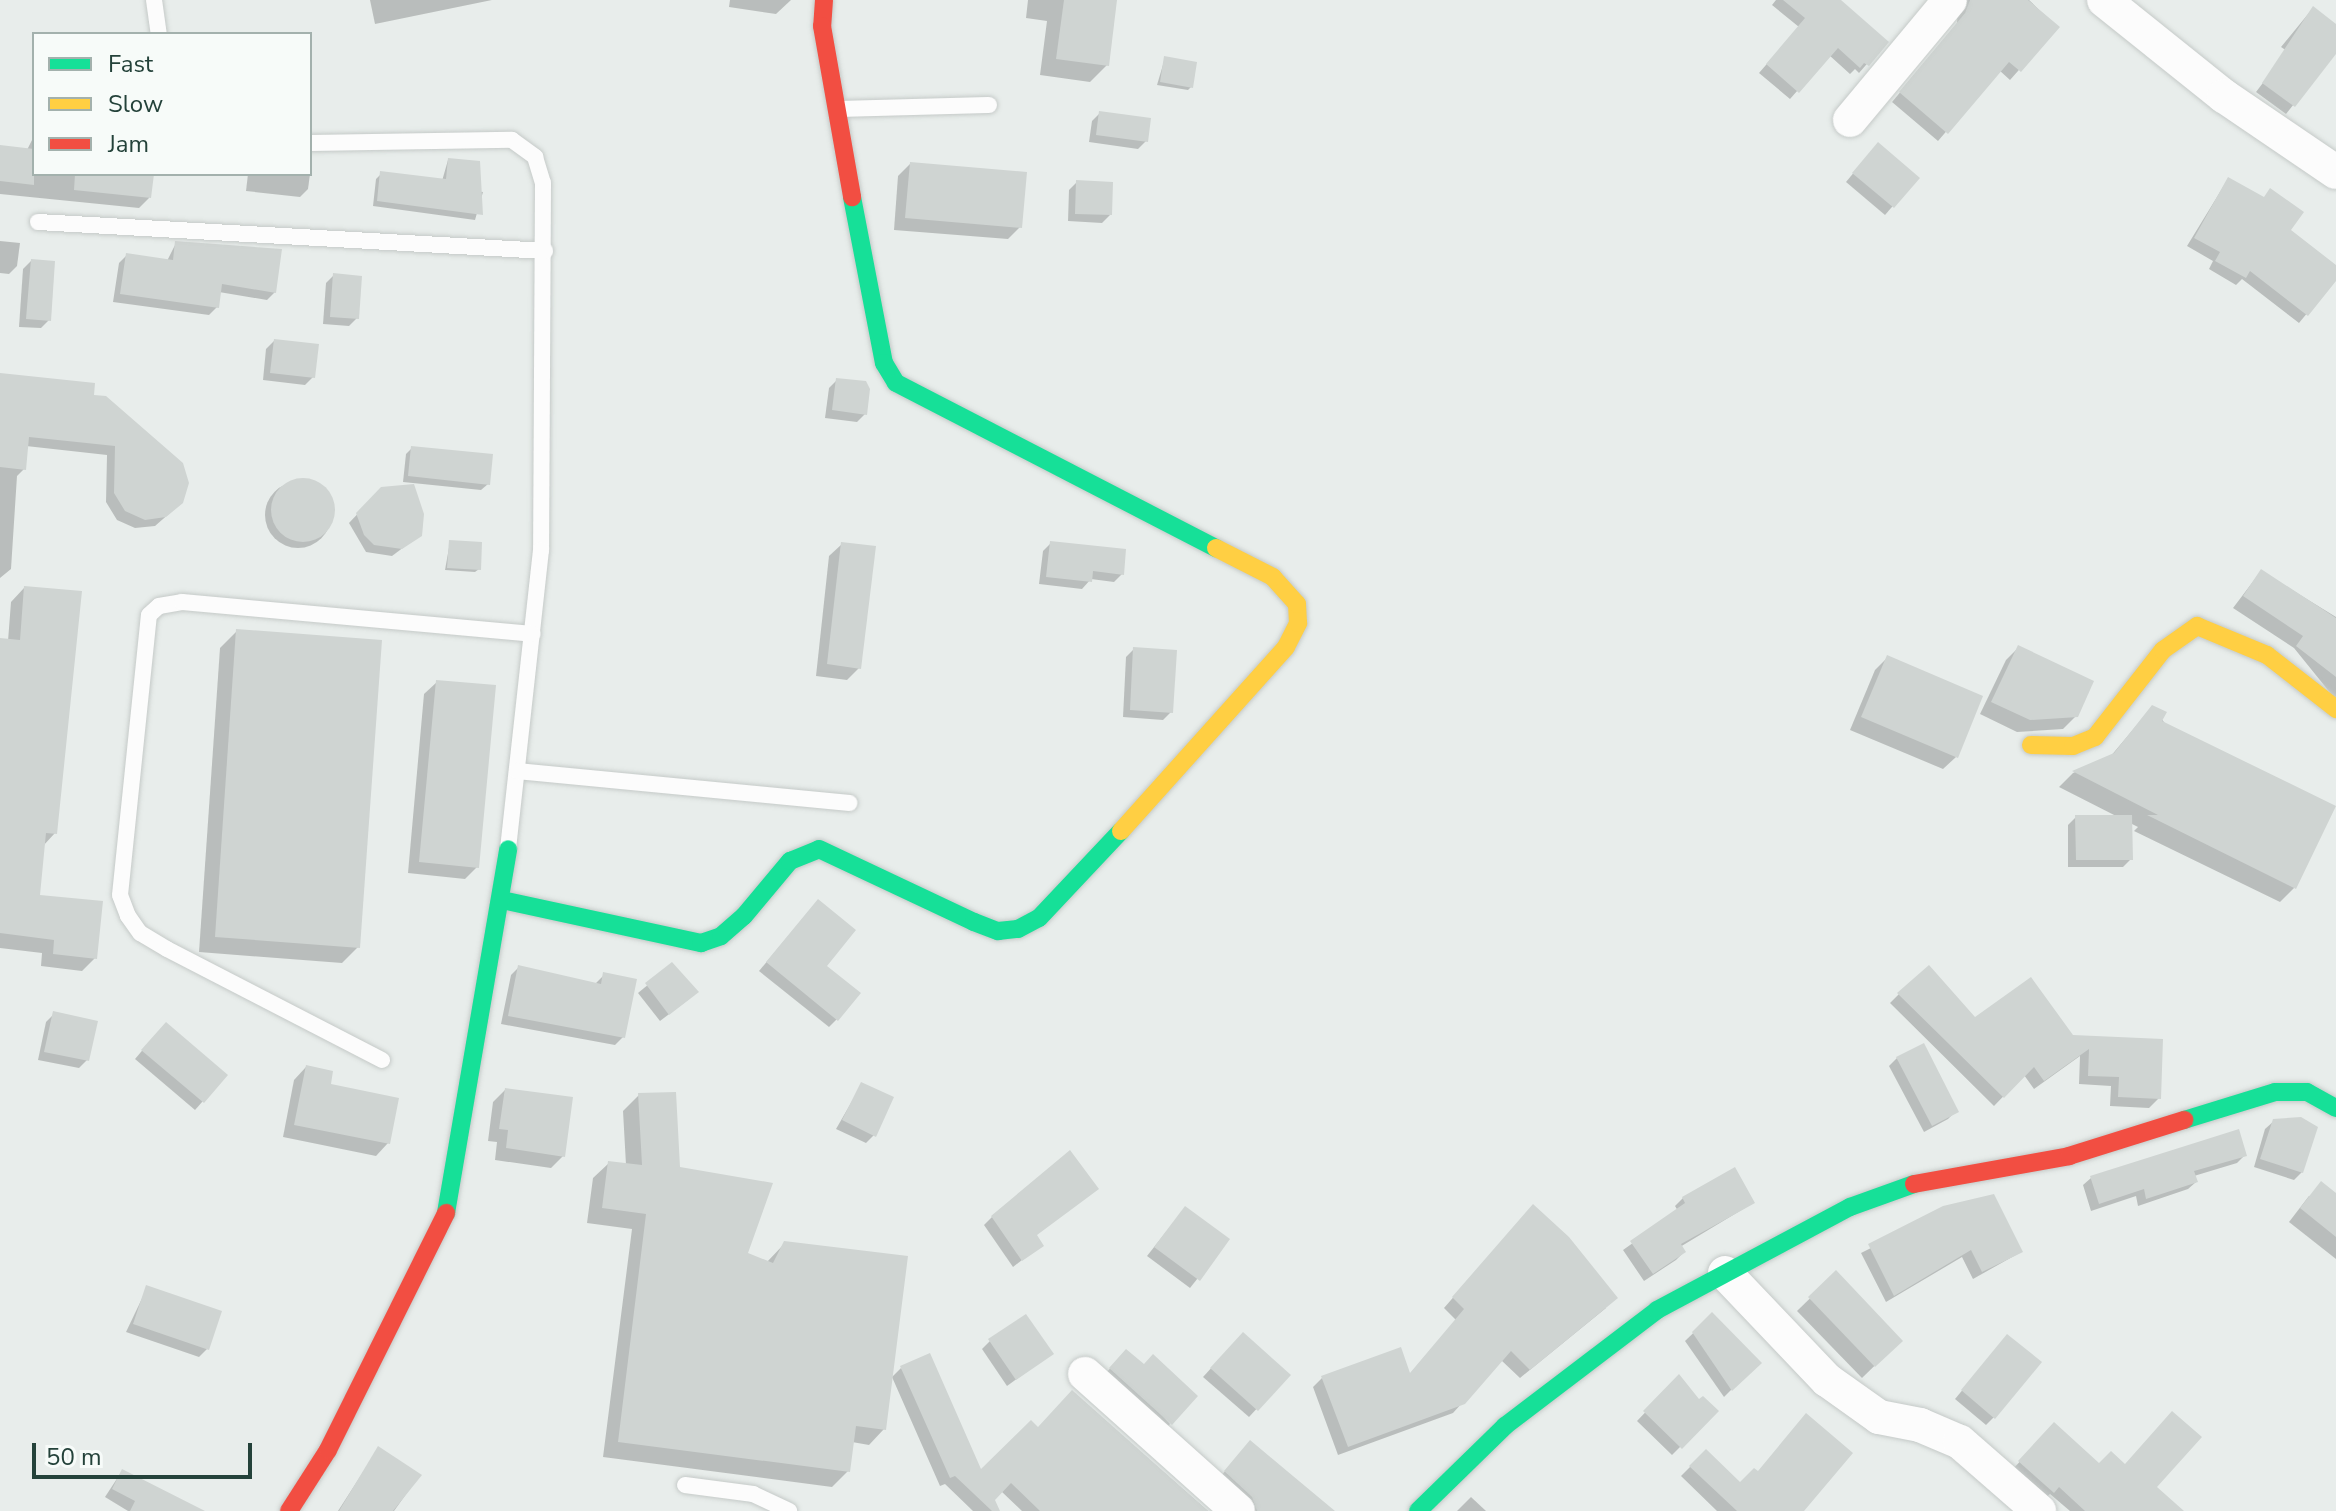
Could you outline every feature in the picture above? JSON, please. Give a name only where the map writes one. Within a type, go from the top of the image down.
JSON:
[{"type":"street","points":[[502,900],[701,943],[721,936],[744,916],[790,861],[819,849],[974,922],[998,931],[1018,929],[1039,918],[1082,874],[1286,647],[1298,623],[1297,604],[1273,577],[963,422],[896,383],[884,363],[836,109],[822,26],[824,0]]},
{"type":"street","points":[[1850,120],[1950,0]]},
{"type":"street","points":[[2104,0],[2224,96],[2336,172]]},
{"type":"street","points":[[2031,745],[2073,746],[2095,737],[2163,650],[2197,626],[2267,655],[2336,709]]},
{"type":"street","points":[[289,1511],[328,1450],[444,1222],[502,900],[508,849]]},
{"type":"street","points":[[1418,1511],[1518,1416],[1657,1310],[1850,1207],[1921,1182],[2069,1156],[2275,1092],[2307,1092],[2333,1100]]},
{"type":"street","points":[[1725,1273],[1827,1380],[1879,1417],[1920,1425],[1960,1442],[2039,1511]]},
{"type":"street","points":[[1085,1374],[1238,1511]]},
{"type":"lane","points":[[154,0],[159,32]]},
{"type":"lane","points":[[836,109],[989,105]]},
{"type":"lane","points":[[312,143],[512,140],[535,157],[543,183],[541,550],[508,849]]},
{"type":"lane","points":[[38,222],[545,251]]},
{"type":"lane","points":[[382,1060],[167,949],[140,933],[128,916],[120,895],[149,615],[159,606],[182,602],[533,634]]},
{"type":"lane","points":[[517,771],[849,803]]},
{"type":"lane","points":[[685,1485],[753,1494],[789,1511]]},
{"type":"building","points":[[1064,0],[1117,0],[1109,66],[1056,59]]},
{"type":"building","points":[[1783,0],[1841,0],[1889,42],[1869,66],[1864,63],[1860,68],[1838,48],[1799,93],[1766,64],[1805,18]]},
{"type":"building","points":[[1970,0],[2028,0],[2060,27],[2021,72],[2009,62],[1948,134],[1899,92],[1965,13]]},
{"type":"building","points":[[2313,6],[2336,24],[2336,54],[2295,107],[2262,83]]},
{"type":"building","points":[[1164,56],[1197,62],[1193,88],[1160,82]]},
{"type":"building","points":[[1099,111],[1151,118],[1148,142],[1096,135]]},
{"type":"building","points":[[1878,142],[1920,178],[1894,208],[1852,173]]},
{"type":"building","points":[[0,145],[32,149],[34,185],[0,181]]},
{"type":"building","points":[[448,158],[480,161],[483,215],[377,201],[380,171],[446,179]]},
{"type":"building","points":[[910,162],[1027,172],[1022,228],[905,218]]},
{"type":"building","points":[[75,176],[154,176],[151,198],[74,190]]},
{"type":"building","points":[[2228,177],[2264,197],[2270,188],[2304,212],[2291,230],[2336,265],[2336,281],[2308,316],[2250,271],[2246,278],[2215,261],[2220,252],[2194,238]]},
{"type":"building","points":[[1076,180],[1113,182],[1112,215],[1075,214]]},
{"type":"building","points":[[175,241],[282,249],[276,293],[222,284],[219,308],[120,294],[126,253],[173,260]]},
{"type":"building","points":[[31,259],[55,261],[51,321],[26,319]]},
{"type":"building","points":[[333,273],[362,276],[359,319],[330,317]]},
{"type":"building","points":[[274,339],[319,344],[315,378],[270,373]]},
{"type":"building","points":[[0,373],[95,383],[94,395],[106,396],[183,463],[189,483],[183,503],[166,517],[145,520],[125,511],[114,493],[115,446],[29,437],[26,470],[0,467]]},
{"type":"building","points":[[836,378],[866,381],[870,389],[867,415],[832,410]]},
{"type":"building","points":[[411,446],[493,454],[490,485],[408,476]]},
{"type":"building","points":[[297,478],[309,478],[326,487],[333,498],[333,522],[326,533],[309,542],[297,542],[285,537],[276,528],[271,516],[271,504],[276,492],[285,483]]},
{"type":"building","points":[[414,484],[424,514],[422,536],[402,549],[374,545],[364,535],[356,513],[381,487]]},
{"type":"building","points":[[449,540],[482,542],[481,570],[447,568]]},
{"type":"building","points":[[1050,541],[1126,549],[1124,575],[1093,571],[1092,582],[1046,577]]},
{"type":"building","points":[[841,542],[876,546],[861,669],[827,664]]},
{"type":"building","points":[[2261,569],[2336,618],[2336,677],[2296,646],[2303,636],[2243,596]]},
{"type":"building","points":[[24,586],[82,591],[57,834],[46,833],[40,895],[103,901],[97,959],[53,954],[54,940],[0,933],[0,638],[20,640]]},
{"type":"building","points":[[236,629],[382,640],[360,948],[215,937]]},
{"type":"building","points":[[2018,645],[2094,681],[2078,717],[2030,720],[1991,702]]},
{"type":"building","points":[[1133,647],[1177,650],[1173,713],[1130,710]]},
{"type":"building","points":[[1887,655],[1983,696],[1958,758],[1861,717]]},
{"type":"building","points":[[436,680],[496,685],[479,868],[419,862]]},
{"type":"building","points":[[2152,705],[2167,712],[2162,721],[2336,806],[2296,889],[2147,815],[2158,815],[2072,771],[2114,753]]},
{"type":"building","points":[[2075,815],[2132,815],[2133,860],[2076,860]]},
{"type":"building","points":[[818,899],[856,930],[827,966],[861,993],[838,1021],[766,962]]},
{"type":"building","points":[[672,962],[699,992],[669,1015],[645,983]]},
{"type":"building","points":[[518,965],[601,984],[603,972],[637,979],[625,1038],[508,1016]]},
{"type":"building","points":[[1929,965],[1975,1017],[2031,977],[2073,1035],[2163,1039],[2161,1099],[2118,1097],[2119,1077],[2088,1076],[2089,1049],[2044,1081],[2034,1067],[2004,1098],[1897,993]]},
{"type":"building","points":[[53,1011],[98,1021],[89,1061],[44,1052]]},
{"type":"building","points":[[166,1022],[228,1075],[204,1103],[141,1050]]},
{"type":"building","points":[[1924,1043],[1959,1112],[1932,1126],[1896,1057]]},
{"type":"building","points":[[306,1065],[333,1071],[331,1084],[399,1098],[390,1144],[294,1125]]},
{"type":"building","points":[[861,1082],[894,1097],[876,1137],[842,1120]]},
{"type":"building","points":[[505,1088],[573,1097],[565,1157],[506,1148],[508,1130],[499,1129]]},
{"type":"building","points":[[676,1092],[680,1167],[773,1183],[748,1253],[773,1263],[784,1241],[908,1256],[886,1430],[856,1426],[850,1472],[618,1442],[646,1214],[602,1208],[608,1161],[642,1165],[638,1093]]},
{"type":"building","points":[[2301,1117],[2318,1127],[2303,1173],[2260,1159],[2273,1119]]},
{"type":"building","points":[[2239,1129],[2247,1156],[2194,1171],[2198,1182],[2146,1199],[2144,1189],[2099,1204],[2090,1176]]},
{"type":"building","points":[[1070,1150],[1099,1189],[1037,1235],[1044,1246],[1022,1261],[991,1216]]},
{"type":"building","points":[[1735,1167],[1755,1203],[1681,1244],[1686,1252],[1653,1274],[1630,1241],[1685,1203],[1682,1197]]},
{"type":"building","points":[[2321,1181],[2336,1193],[2336,1237],[2300,1208]]},
{"type":"building","points":[[1994,1194],[2023,1252],[1982,1272],[1971,1250],[1894,1296],[1868,1244],[1943,1206]]},
{"type":"building","points":[[1533,1204],[1569,1237],[1618,1298],[1530,1370],[1511,1351],[1465,1404],[1348,1447],[1321,1376],[1401,1347],[1410,1373],[1464,1309],[1452,1297]]},
{"type":"building","points":[[1185,1206],[1230,1239],[1200,1281],[1154,1247]]},
{"type":"building","points":[[1836,1270],[1903,1341],[1875,1367],[1808,1297]]},
{"type":"building","points":[[146,1285],[222,1311],[209,1350],[133,1324]]},
{"type":"building","points":[[1712,1312],[1762,1363],[1732,1391],[1692,1332]]},
{"type":"building","points":[[1026,1314],[1054,1354],[1016,1380],[988,1339]]},
{"type":"building","points":[[1243,1332],[1291,1375],[1258,1411],[1210,1368]]},
{"type":"building","points":[[2007,1334],[2042,1362],[1995,1419],[1961,1390]]},
{"type":"building","points":[[1126,1349],[1144,1364],[1153,1354],[1198,1396],[1172,1425],[1109,1368]]},
{"type":"building","points":[[930,1353],[981,1469],[1031,1420],[1038,1427],[1072,1390],[1208,1511],[1040,1511],[1011,1483],[995,1500],[1000,1511],[992,1511],[955,1476],[950,1478],[900,1366]]},
{"type":"building","points":[[1679,1374],[1699,1399],[1703,1396],[1719,1411],[1682,1449],[1643,1411]]},
{"type":"building","points":[[2172,1411],[2202,1437],[2157,1487],[2184,1511],[2085,1511],[2059,1487],[2054,1493],[2018,1461],[2054,1422],[2099,1463],[2111,1451],[2125,1464]]},
{"type":"building","points":[[1806,1413],[1853,1453],[1804,1511],[1737,1511],[1689,1466],[1706,1449],[1740,1482],[1754,1468],[1758,1471]]},
{"type":"building","points":[[1250,1440],[1335,1511],[1257,1511],[1252,1497],[1224,1471]]},
{"type":"building","points":[[378,1446],[422,1475],[393,1511],[339,1511]]},
{"type":"building","points":[[122,1469],[205,1511],[130,1511],[135,1501],[112,1489]]},
{"type":"traffic: fast","points":[[852,197],[884,363],[896,383],[1216,548]]},
{"type":"traffic: fast","points":[[502,900],[701,943],[721,936],[744,916],[790,861],[819,849],[974,922],[998,931],[1018,929],[1039,918],[1121,831]]},
{"type":"traffic: fast","points":[[446,1213],[508,849]]},
{"type":"traffic: fast","points":[[2184,1120],[2275,1092],[2307,1092],[2336,1108]]},
{"type":"traffic: fast","points":[[1418,1511],[1505,1426],[1657,1310],[1850,1207],[1914,1184]]},
{"type":"traffic: slow","points":[[1121,831],[1286,647],[1298,623],[1297,604],[1273,577],[1216,548]]},
{"type":"traffic: slow","points":[[2031,745],[2073,746],[2095,737],[2163,650],[2197,626],[2267,655],[2336,709]]},
{"type":"traffic: jam","points":[[824,0],[822,26],[852,197]]},
{"type":"traffic: jam","points":[[1914,1184],[2069,1156],[2184,1120]]},
{"type":"traffic: jam","points":[[289,1511],[328,1450],[446,1213]]}]
